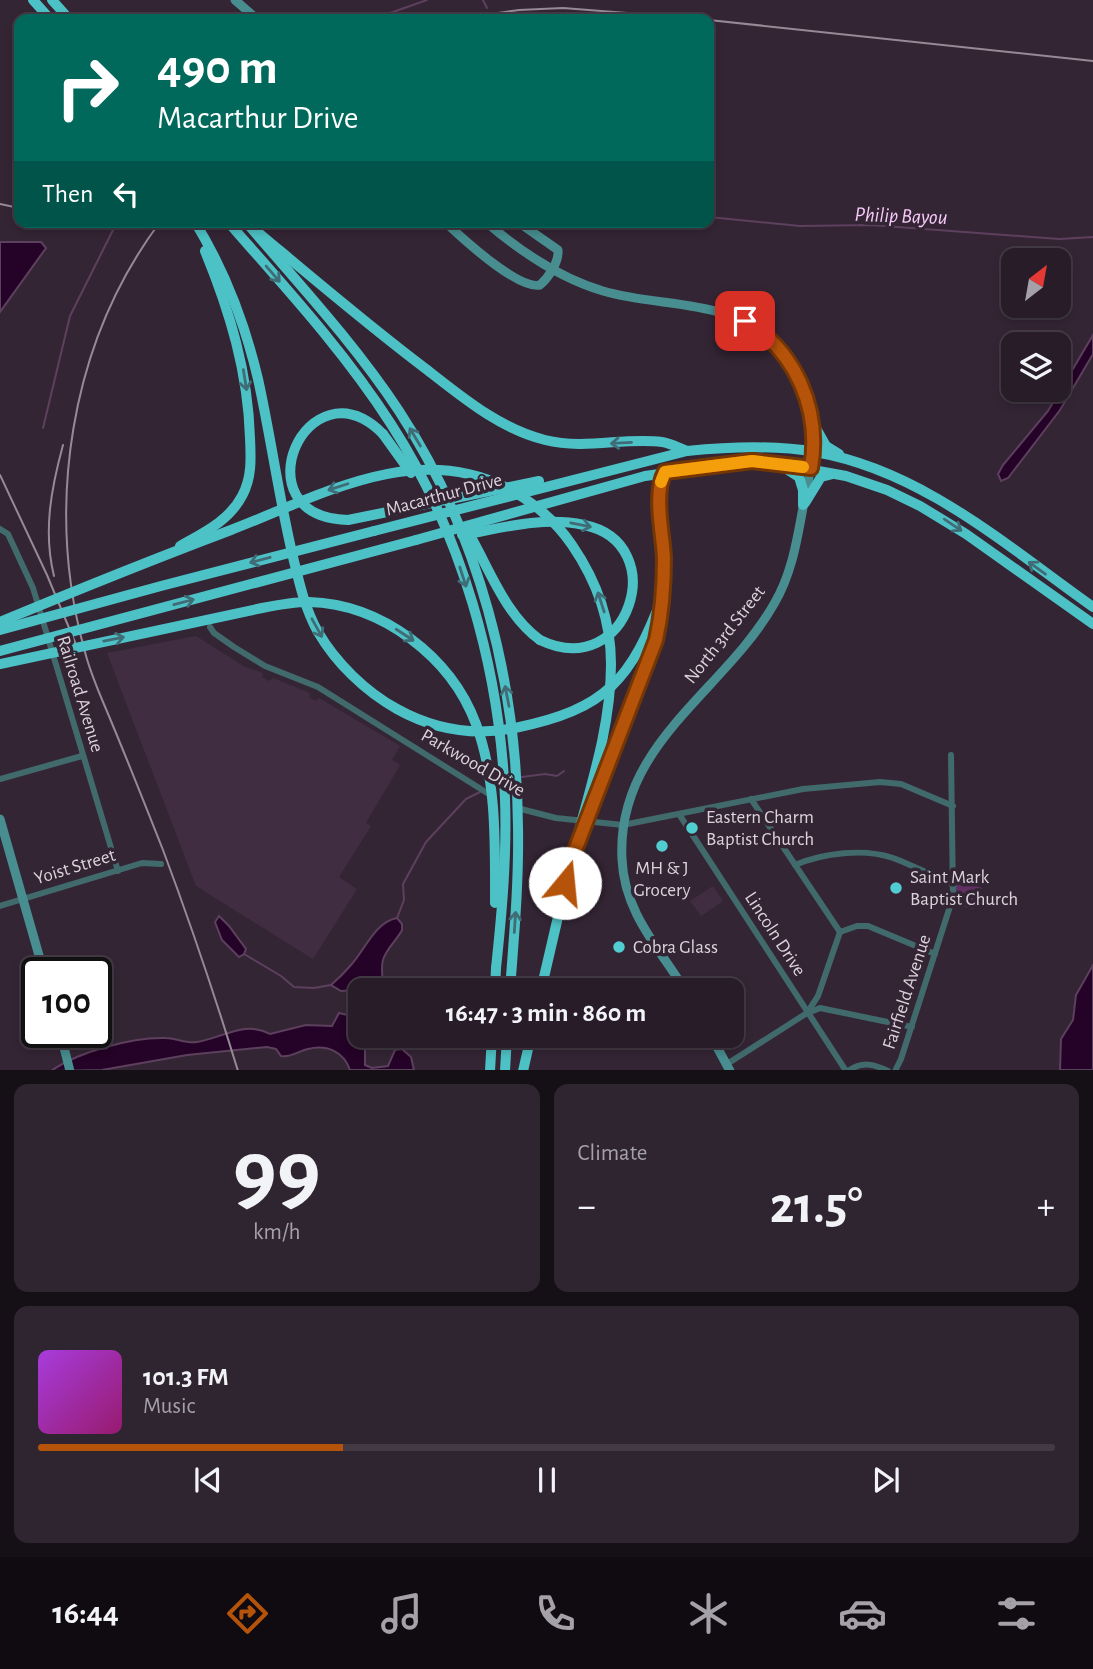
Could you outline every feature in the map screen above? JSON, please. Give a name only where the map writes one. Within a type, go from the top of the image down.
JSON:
[{"type":"highway","points":[[52,0],[65,14]]},
{"type":"highway","points":[[166,554],[211,528],[232,511],[243,495],[250,468],[248,403],[238,345],[197,228]]},
{"type":"highway","points":[[199,228],[214,254],[243,324],[258,380],[300,586],[318,633],[341,662],[373,693],[389,705],[422,721],[447,729],[509,729],[555,718],[584,705],[615,684],[625,673],[645,641],[663,595]]},
{"type":"highway","points":[[233,228],[344,358],[401,441],[439,513],[461,571],[484,645],[499,726],[505,826],[496,978]]},
{"type":"highway","points":[[251,228],[366,365],[401,414],[449,502],[512,610],[524,627],[540,640],[566,648],[586,646],[613,632],[626,616],[634,589],[632,571],[625,555],[608,535],[584,525],[547,520],[434,540],[416,540]]},
{"type":"highway","points":[[253,228],[393,344],[485,412],[522,432],[543,440],[577,445],[663,442],[687,451]]},
{"type":"highway","points":[[439,513],[383,434],[370,422],[348,414],[324,417],[298,439],[293,449],[289,471],[294,492],[302,503],[323,517],[348,520],[553,478],[577,477]]},
{"type":"highway","points":[[813,423],[822,441],[831,450],[895,477],[957,510],[1093,607]]},
{"type":"highway","name":"Macarthur Drive","points":[[0,630],[577,477],[687,451],[728,447],[814,451],[895,477]]},
{"type":"highway","points":[[752,461],[795,472],[802,482],[803,505]]},
{"type":"highway","name":"Macarthur Drive","points":[[0,651],[645,476],[752,461],[838,474],[893,493],[944,519],[1093,624]]},
{"type":"highway","points":[[0,622],[333,488],[400,472],[425,469],[476,476],[499,484],[529,502],[558,528],[579,555],[595,584],[607,622],[611,663],[604,730],[544,978]]},
{"type":"highway","points":[[571,861],[656,640],[663,595],[660,496],[661,480],[665,472]]},
{"type":"highway","points":[[803,505],[821,477],[838,474]]},
{"type":"highway","points":[[449,502],[491,615],[512,720],[519,827],[511,978]]},
{"type":"highway","points":[[0,664],[292,603],[309,602],[346,607],[397,630],[426,651],[453,682],[470,709],[481,741],[492,800],[495,836],[496,968]]},
{"type":"highway","points":[[490,1070],[491,1048]]},
{"type":"highway","points":[[505,1070],[506,1048]]},
{"type":"highway","points":[[523,1070],[528,1048]]},
{"type":"street","points":[[235,0],[251,14]]},
{"type":"street","points":[[451,228],[500,268],[531,286],[540,285],[552,270],[558,250],[527,228]]},
{"type":"street","name":"North 3rd Street","points":[[493,228],[552,270],[580,283],[616,295],[652,302],[712,308],[745,321],[764,334],[790,362],[805,393],[813,423],[814,451],[792,559],[774,605],[650,755],[634,788],[623,825],[623,873],[633,908],[677,978]]},
{"type":"street","name":"Railroad Avenue","points":[[2,530],[8,534],[33,588],[118,871]]},
{"type":"street","name":"Parkwood Drive","points":[[210,627],[254,660],[318,687],[485,792],[513,807],[556,818],[623,825],[803,789],[890,782],[953,806]]},
{"type":"street","name":"Fairfield Avenue","points":[[895,1070],[951,909],[954,885],[951,755]]},
{"type":"street","points":[[0,779],[82,756]]},
{"type":"street","points":[[751,799],[840,932]]},
{"type":"street","name":"Lincoln Drive","points":[[679,814],[807,1013],[847,1070]]},
{"type":"street","points":[[0,819],[40,957]]},
{"type":"street","points":[[795,865],[827,856],[876,855],[892,858],[954,885]]},
{"type":"street","name":"Yoist Street","points":[[0,906],[142,863],[161,864]]},
{"type":"street","points":[[840,932],[857,926],[869,926],[935,954]]},
{"type":"street","points":[[807,1013],[818,996],[840,932]]},
{"type":"street","points":[[718,1048],[729,1067],[807,1013],[820,1008],[912,1027]]},
{"type":"street","points":[[64,1048],[70,1070]]},
{"type":"street","points":[[847,1070],[858,1064],[888,1070]]},
{"type":"shaded area","points":[[0,242],[41,242],[46,248],[0,312]]},
{"type":"shaded area","points":[[1093,335],[1093,354],[1071,391],[1071,372]]},
{"type":"shaded area","points":[[1053,402],[1065,402],[1008,478],[1001,481],[998,474],[1003,465]]},
{"type":"shaded area","points":[[196,636],[245,667],[263,673],[262,677],[269,681],[273,678],[310,693],[309,697],[316,701],[319,698],[400,746],[392,760],[400,765],[366,823],[371,826],[339,877],[357,889],[313,959],[196,886],[107,653]]},
{"type":"shaded area","points":[[957,879],[982,888],[973,909],[957,905]]},
{"type":"shaded area","points":[[713,886],[723,901],[701,916],[690,901]]},
{"type":"shaded area","points":[[219,916],[246,949],[239,957],[222,940],[215,922]]},
{"type":"shaded area","points":[[397,918],[402,924],[402,930],[384,956],[382,978],[348,978],[348,990],[341,991],[331,985],[351,965],[376,931]]},
{"type":"shaded area","points":[[1093,965],[1093,1070],[1060,1070],[1061,1039],[1073,1020],[1076,995]]},
{"type":"shaded area","points":[[339,1013],[348,1015],[348,1048],[365,1048],[365,1065],[372,1068],[388,1066],[395,1050],[402,1049],[411,1057],[414,1070],[350,1070],[344,1058],[328,1049],[315,1048],[281,1056],[276,1049],[267,1047],[187,1055],[102,1070],[53,1070],[90,1052],[137,1040],[165,1038],[193,1042],[243,1029],[261,1030],[270,1034],[306,1025],[332,1026]]},
{"type":"waterway","points":[[387,14],[427,0]]},
{"type":"waterway","name":"Philip Bayou","points":[[483,0],[487,8]]},
{"type":"waterway","name":"Philip Bayou","points":[[714,217],[800,226],[871,225],[1059,239],[1093,237]]},
{"type":"waterway","points":[[43,428],[70,316],[114,228]]},
{"type":"waterway","name":"Philip Bayou","points":[[522,777],[545,774],[557,776],[564,771]]},
{"type":"waterway","name":"Philip Bayou","points":[[397,918],[404,900],[403,884],[426,842],[466,799],[480,792]]},
{"type":"waterway","points":[[244,954],[294,987],[331,985]]},
{"type":"railway","points":[[491,14],[563,8],[640,14]]},
{"type":"railway","points":[[714,21],[1093,61]]},
{"type":"railway","points":[[0,204],[14,207]]},
{"type":"railway","points":[[156,228],[129,270],[104,320],[86,374],[73,429],[67,485],[67,541],[73,597],[90,670],[173,877],[238,1070]]},
{"type":"railway","points":[[54,576],[49,543],[50,510],[63,445]]},
{"type":"railway","points":[[0,475],[77,647]]},
{"type":"slow traffic","points":[[661,482],[665,472],[752,461],[803,467]]},
{"type":"place","name":"Eastern Charm Baptist Church","points":[[692,828]]},
{"type":"place","name":"MH & J Grocery","points":[[662,846]]},
{"type":"place","name":"Saint Mark Baptist Church","points":[[896,888]]},
{"type":"place","name":"Cobra Glass","points":[[619,947]]},
{"type":"route","points":[[565,883],[618,735],[656,640],[662,613],[664,559],[660,496],[661,480],[665,472],[752,461],[811,468],[814,451],[813,423],[799,377],[776,345],[745,321]]}]
